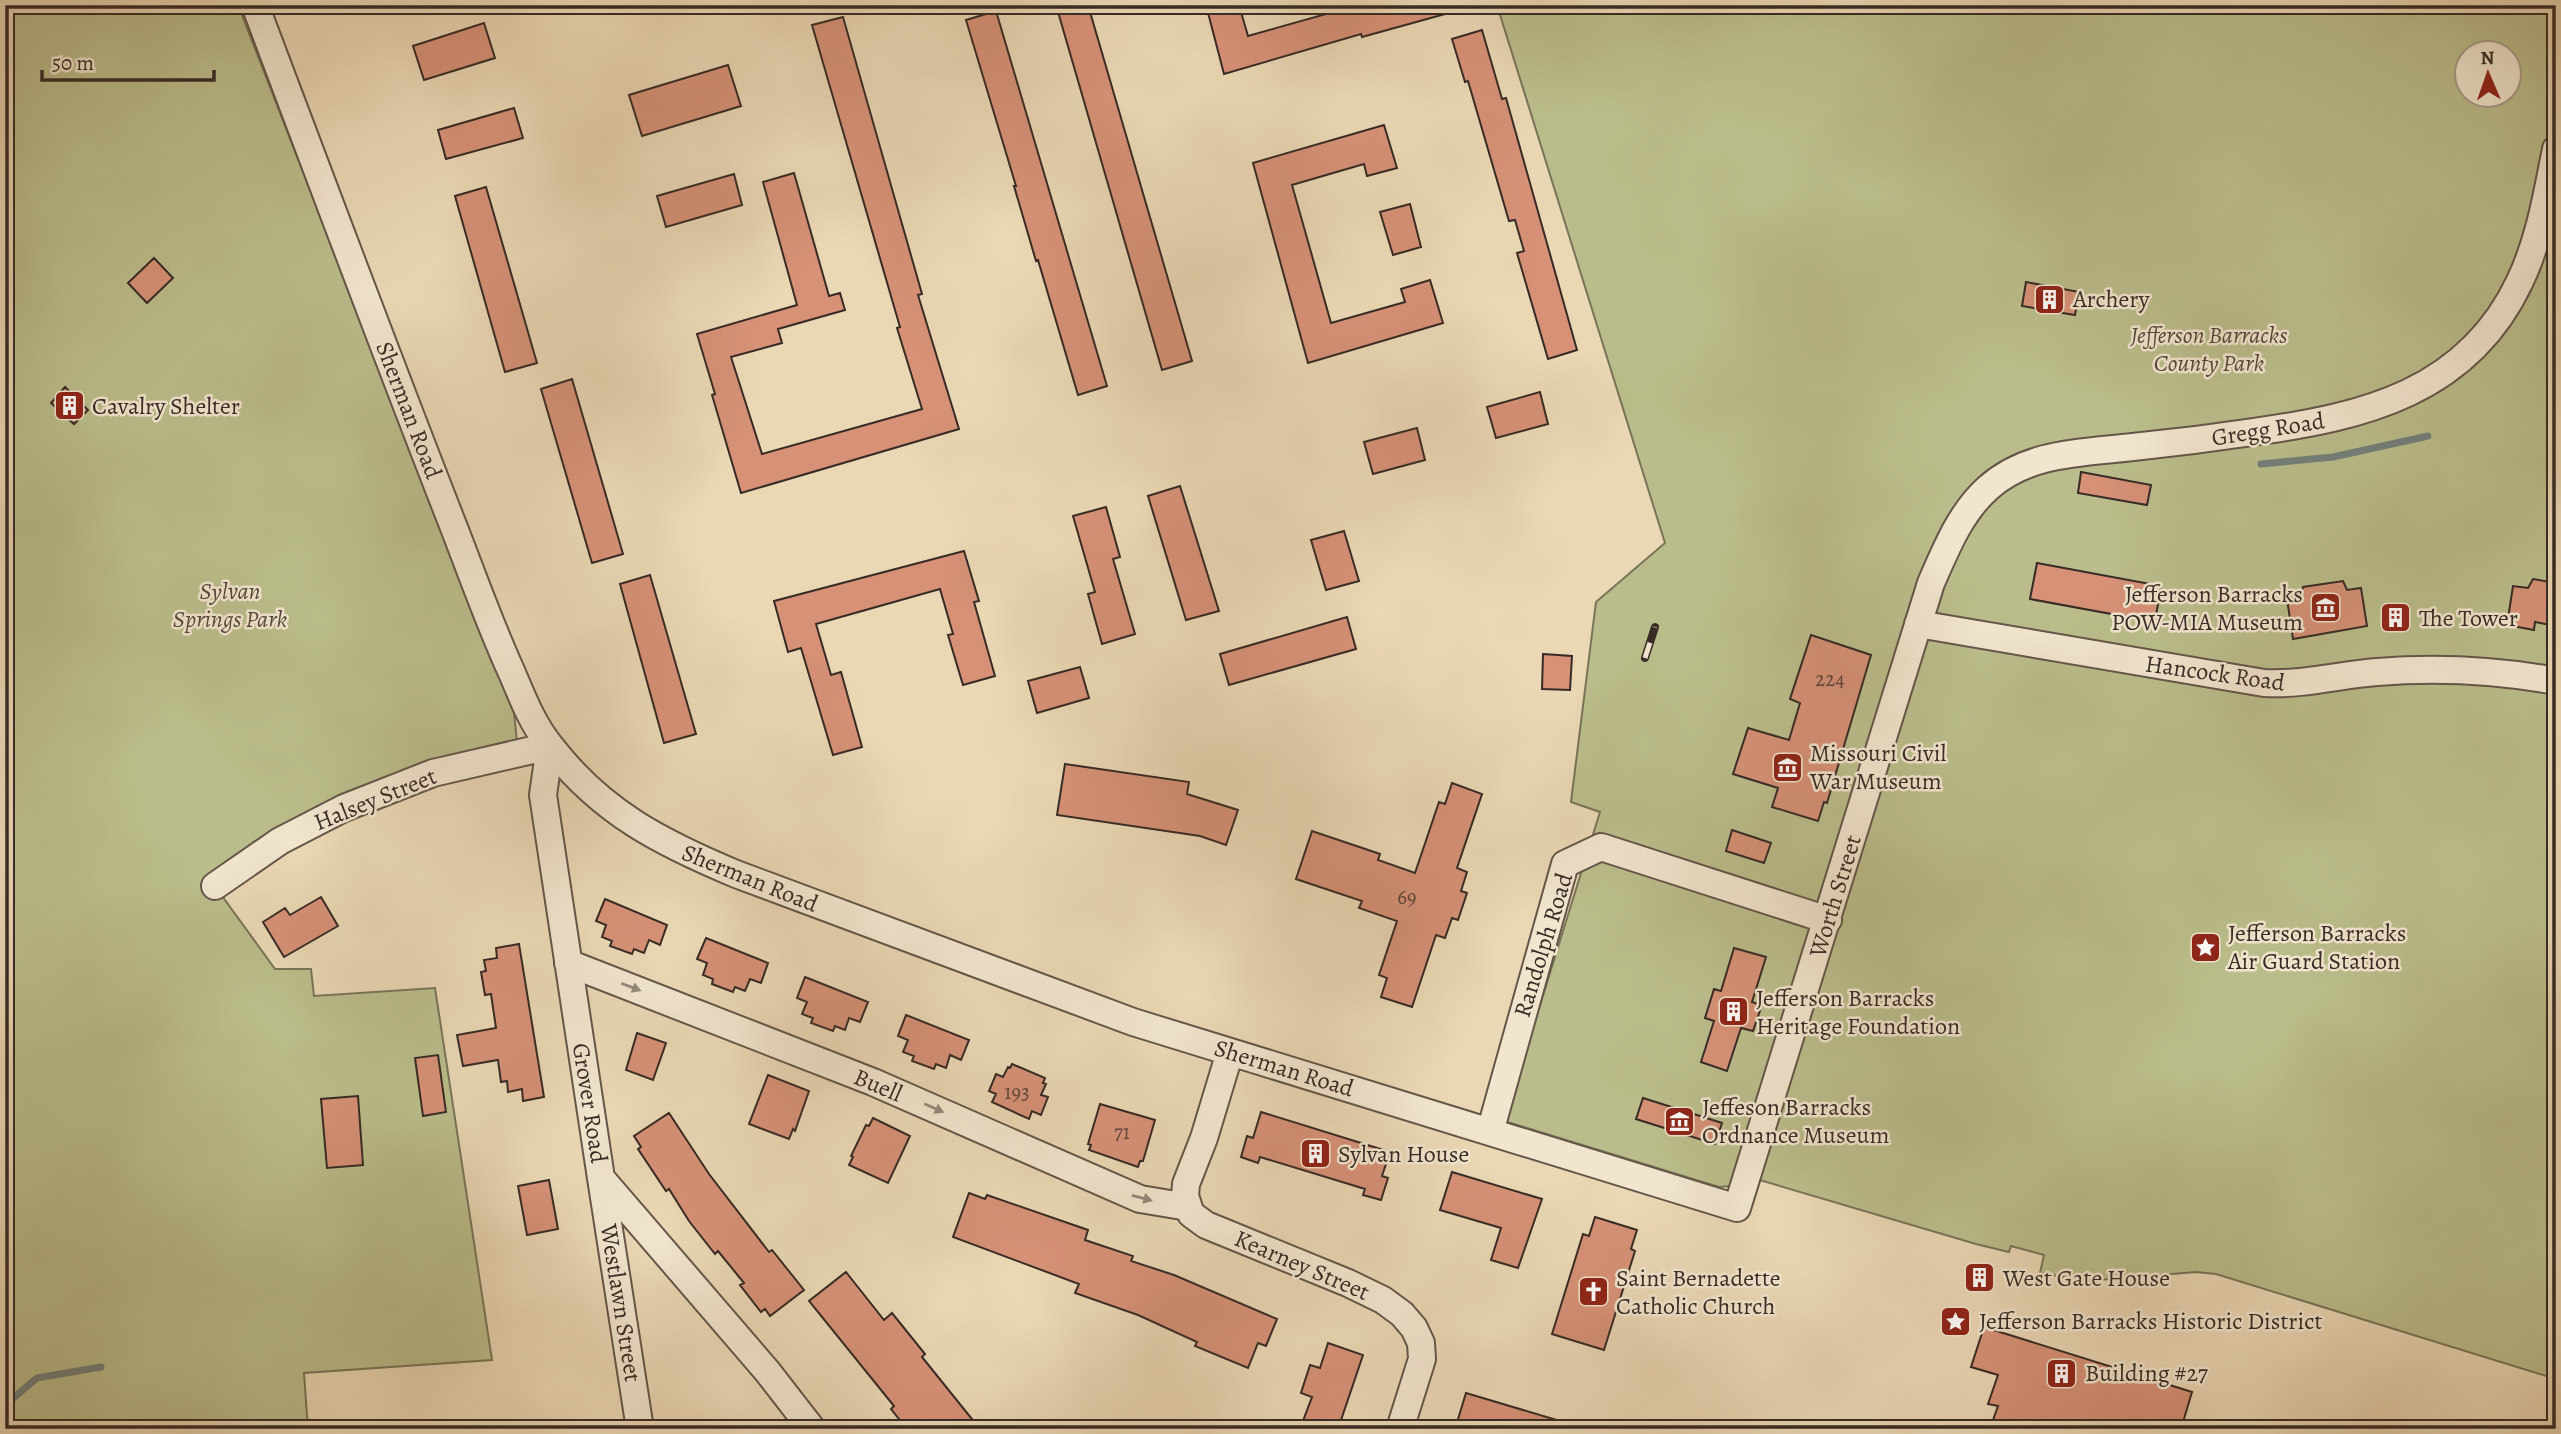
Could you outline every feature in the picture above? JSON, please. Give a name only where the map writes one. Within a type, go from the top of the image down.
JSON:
[{"type":"street","name":"Sherman Road","points":[[255,5],[502,651],[537,729],[566,765],[615,810],[640,829],[679,850],[749,879],[1120,1017],[1737,1208]]},
{"type":"street","name":"Gregg Road","points":[[1918,624],[1931,583],[1955,531],[1988,488],[2010,473],[2035,461],[2067,454],[2251,432],[2352,415],[2414,392],[2455,364],[2480,341],[2504,310],[2520,281],[2534,245],[2556,149]]},
{"type":"street","name":"Hancock Road","points":[[1918,624],[2264,683],[2294,685],[2373,672],[2421,669],[2473,670],[2556,681]]},
{"type":"street","name":"Worth Street","points":[[1737,1208],[1918,624]]},
{"type":"street","name":"Halsey Street","points":[[215,886],[279,841],[344,808],[433,774],[550,746]]},
{"type":"street","name":"Grover Road","points":[[550,746],[543,795],[601,1178],[767,1371],[812,1429]]},
{"type":"street","name":"Randolph Road","points":[[1490,1132],[1565,864],[1601,847],[1828,920]]},
{"type":"street","name":"Buell","points":[[568,962],[873,1082],[1140,1199],[1188,1207]]},
{"type":"street","points":[[1188,1207],[1186,1184],[1204,1138],[1230,1052]]},
{"type":"street","name":"Westlawn Street","points":[[601,1178],[640,1429]]},
{"type":"street","name":"Kearney Street","points":[[1188,1207],[1191,1214],[1206,1225],[1348,1283],[1383,1300],[1402,1314],[1414,1328],[1421,1343],[1422,1359],[1400,1429]]},
{"type":"green space","name":"Sylvan Springs Park","points":[[5,5],[238,5],[514,713],[517,742],[500,752],[212,882],[275,969],[311,969],[314,996],[435,988],[492,1360],[304,1373],[308,1429],[5,1429]]},
{"type":"green space","name":"Jefferson Barracks County Park","points":[[1497,5],[2556,5],[2556,1379],[2216,1274],[2196,1272],[2086,1281],[2040,1273],[2044,1255],[2011,1246],[2009,1252],[1976,1244],[1736,1173],[1730,1186],[1719,1187],[1504,1121],[1600,812],[1571,802],[1596,602],[1665,543]]},
{"type":"building","points":[[1056,5],[1088,5],[1192,361],[1162,370]]},
{"type":"building","points":[[1206,5],[1239,5],[1248,36],[1358,5],[1455,5],[1456,11],[1362,37],[1361,34],[1224,74]]},
{"type":"building","points":[[996,11],[1107,386],[1078,395],[966,20]]},
{"type":"building","points":[[843,17],[922,294],[918,295],[959,429],[741,493],[697,334],[797,305],[763,182],[794,173],[829,296],[840,293],[845,310],[778,329],[782,343],[731,357],[762,454],[922,409],[812,25]]},
{"type":"building","points":[[484,23],[495,58],[424,80],[413,46]]},
{"type":"building","points":[[1482,30],[1502,99],[1506,98],[1577,350],[1548,359],[1517,253],[1524,251],[1515,220],[1509,221],[1468,81],[1465,82],[1452,39]]},
{"type":"building","points":[[728,65],[741,106],[642,136],[629,95]]},
{"type":"building","points":[[514,108],[523,138],[446,159],[438,130]]},
{"type":"building","points":[[1384,125],[1397,168],[1367,176],[1364,164],[1292,185],[1331,323],[1405,302],[1401,289],[1430,280],[1443,323],[1308,363],[1253,163]]},
{"type":"building","points":[[734,174],[742,205],[666,227],[657,196]]},
{"type":"building","points":[[486,187],[537,363],[505,372],[455,196]]},
{"type":"building","points":[[1410,204],[1421,247],[1393,255],[1380,212]]},
{"type":"building","points":[[154,258],[173,278],[147,303],[128,283]]},
{"type":"building","name":"Archery","points":[[2026,282],[2079,292],[2075,315],[2022,306]]},
{"type":"building","points":[[572,379],[623,554],[592,563],[541,389]]},
{"type":"building","name":"Cavalry Shelter","points":[[65,387],[88,410],[74,424],[51,403]]},
{"type":"building","points":[[1540,392],[1548,424],[1496,438],[1487,407]]},
{"type":"building","points":[[1417,428],[1425,460],[1373,474],[1364,442]]},
{"type":"building","points":[[2081,472],[2151,485],[2147,505],[2078,493]]},
{"type":"building","points":[[1180,486],[1219,611],[1186,620],[1148,496]]},
{"type":"building","points":[[1106,507],[1120,557],[1113,559],[1135,634],[1102,644],[1088,594],[1095,592],[1073,516]]},
{"type":"building","points":[[1344,531],[1359,581],[1326,590],[1311,540]]},
{"type":"building","points":[[964,551],[979,601],[974,602],[995,676],[963,685],[948,635],[953,634],[940,589],[816,624],[831,675],[841,672],[862,747],[833,755],[801,648],[788,652],[774,601]]},
{"type":"building","points":[[2037,563],[2161,586],[2155,622],[2030,599]]},
{"type":"building","points":[[650,575],[696,734],[664,743],[620,584]]},
{"type":"building","points":[[2533,579],[2556,583],[2556,626],[2535,622],[2534,630],[2507,625],[2513,586],[2528,588]]},
{"type":"building","name":"Jefferson Barracks POW-MIA Museum","points":[[2343,581],[2347,590],[2361,588],[2367,626],[2293,639],[2287,599],[2301,597],[2303,587]]},
{"type":"building","points":[[1347,617],[1356,649],[1229,685],[1220,654]]},
{"type":"building","points":[[1811,635],[1871,655],[1827,803],[1824,802],[1818,821],[1772,807],[1778,788],[1733,774],[1748,728],[1789,740],[1800,703],[1790,699]]},
{"type":"building","points":[[1543,654],[1572,656],[1570,690],[1542,689]]},
{"type":"building","points":[[1080,667],[1089,698],[1037,713],[1028,681]]},
{"type":"building","points":[[1065,764],[1189,782],[1187,794],[1238,810],[1226,845],[1200,836],[1057,815]]},
{"type":"building","points":[[1452,783],[1482,794],[1457,868],[1467,872],[1461,891],[1467,893],[1458,920],[1452,918],[1445,938],[1436,935],[1412,1007],[1381,997],[1387,978],[1379,975],[1397,921],[1359,908],[1362,901],[1296,879],[1312,831],[1380,854],[1378,860],[1415,873],[1439,802],[1445,804]]},
{"type":"building","points":[[1732,830],[1771,843],[1764,863],[1726,851]]},
{"type":"building","points":[[321,897],[338,926],[284,957],[263,922],[285,908],[290,915]]},
{"type":"building","points":[[605,899],[667,925],[660,945],[649,940],[644,953],[634,949],[632,954],[610,946],[612,941],[602,937],[606,925],[596,921]]},
{"type":"building","points":[[706,938],[768,963],[761,983],[750,979],[745,991],[735,987],[733,992],[712,984],[713,979],[703,975],[707,963],[697,959]]},
{"type":"building","points":[[519,944],[544,1097],[523,1101],[522,1089],[508,1092],[507,1081],[501,1082],[498,1060],[463,1066],[457,1035],[496,1028],[491,994],[485,995],[481,972],[486,971],[484,960],[497,958],[496,948]]},
{"type":"building","name":"Jefferson Barracks Heritage Foundation","points":[[1734,948],[1766,957],[1752,1002],[1762,1005],[1753,1031],[1741,1028],[1727,1071],[1701,1062],[1714,1021],[1705,1018],[1714,989],[1721,991]]},
{"type":"building","points":[[805,977],[868,1002],[860,1022],[849,1018],[845,1030],[835,1026],[833,1031],[811,1023],[813,1018],[802,1014],[807,1002],[797,998]]},
{"type":"building","points":[[906,1015],[969,1040],[961,1060],[950,1055],[946,1068],[936,1064],[934,1069],[912,1061],[914,1056],[903,1052],[908,1040],[898,1036]]},
{"type":"building","points":[[637,1033],[666,1043],[653,1080],[626,1070]]},
{"type":"building","points":[[438,1055],[446,1112],[423,1116],[415,1058]]},
{"type":"building","points":[[1012,1064],[1045,1078],[1043,1083],[1046,1084],[1041,1095],[1048,1097],[1041,1115],[1032,1111],[1029,1119],[992,1102],[996,1094],[989,1091],[996,1074],[1003,1077]]},
{"type":"building","points":[[768,1075],[809,1091],[795,1131],[793,1129],[789,1139],[749,1124]]},
{"type":"building","points":[[358,1096],[363,1165],[327,1168],[321,1099]]},
{"type":"building","name":"Jeffeson Barracks Ordnance Museum","points":[[1643,1098],[1722,1123],[1715,1144],[1636,1119]]},
{"type":"building","points":[[1100,1104],[1155,1120],[1143,1161],[1140,1161],[1138,1167],[1089,1150],[1091,1145],[1088,1144]]},
{"type":"building","name":"Sylvan House","points":[[1261,1112],[1390,1152],[1382,1176],[1388,1178],[1381,1200],[1363,1195],[1365,1189],[1260,1157],[1258,1163],[1241,1157],[1247,1136],[1253,1138]]},
{"type":"building","points":[[669,1113],[709,1174],[769,1252],[772,1250],[804,1290],[770,1316],[765,1309],[761,1312],[740,1285],[744,1283],[718,1251],[715,1254],[689,1221],[669,1189],[666,1191],[638,1149],[641,1147],[634,1136]]},
{"type":"building","points":[[873,1118],[910,1136],[888,1183],[849,1165],[866,1125],[869,1126]]},
{"type":"building","points":[[1452,1172],[1542,1199],[1518,1268],[1491,1260],[1501,1228],[1440,1210]]},
{"type":"building","points":[[549,1180],[558,1229],[527,1235],[518,1186]]},
{"type":"building","points":[[969,1193],[985,1199],[987,1195],[1088,1230],[1085,1240],[1133,1256],[1131,1261],[1174,1275],[1277,1319],[1266,1346],[1258,1343],[1248,1368],[1195,1346],[1197,1342],[1138,1315],[1075,1293],[1079,1284],[953,1237]]},
{"type":"building","name":"Saint Bernadette Catholic Church","points":[[1595,1217],[1637,1230],[1631,1249],[1635,1251],[1604,1350],[1552,1334],[1583,1234],[1589,1236]]},
{"type":"building","points":[[846,1272],[884,1320],[892,1313],[925,1354],[922,1357],[980,1429],[907,1429],[891,1409],[894,1406],[809,1301]]},
{"type":"building","name":"Building #27","points":[[1984,1327],[2192,1392],[2181,1429],[2022,1429],[1993,1420],[1998,1406],[1988,1404],[1998,1375],[1971,1367]]},
{"type":"building","points":[[1328,1343],[1363,1355],[1338,1429],[1327,1429],[1303,1421],[1312,1397],[1301,1393],[1310,1365],[1320,1368]]},
{"type":"building","points":[[1466,1393],[1570,1424],[1569,1429],[1455,1429]]},
{"type":"waterway","points":[[2261,464],[2333,457],[2428,436]]},
{"type":"waterway","points":[[5,1405],[37,1378],[101,1367]]},
{"type":"railway","points":[[1645,658],[1655,627]]},
{"type":"place","name":"Archery","points":[[2050,299]]},
{"type":"place","name":"Cavalry Shelter","points":[[69,406]]},
{"type":"place","name":"Jefferson Barracks POW-MIA Museum","points":[[2326,608]]},
{"type":"place","name":"The Tower","points":[[2396,618]]},
{"type":"place","name":"Missouri Civil War Museum","points":[[1787,767]]},
{"type":"place","name":"Jefferson Barracks Air Guard Station","points":[[2205,947]]},
{"type":"place","name":"Jefferson Barracks Heritage Foundation","points":[[1733,1012]]},
{"type":"place","name":"Jeffeson Barracks Ordnance Museum","points":[[1679,1121]]},
{"type":"place","name":"Sylvan House","points":[[1315,1154]]},
{"type":"place","name":"West Gate House","points":[[1980,1278]]},
{"type":"place","name":"Saint Bernadette Catholic Church","points":[[1593,1292]]},
{"type":"place","name":"Jefferson Barracks Historic District","points":[[1956,1321]]},
{"type":"place","name":"Building #27","points":[[2062,1373]]}]
